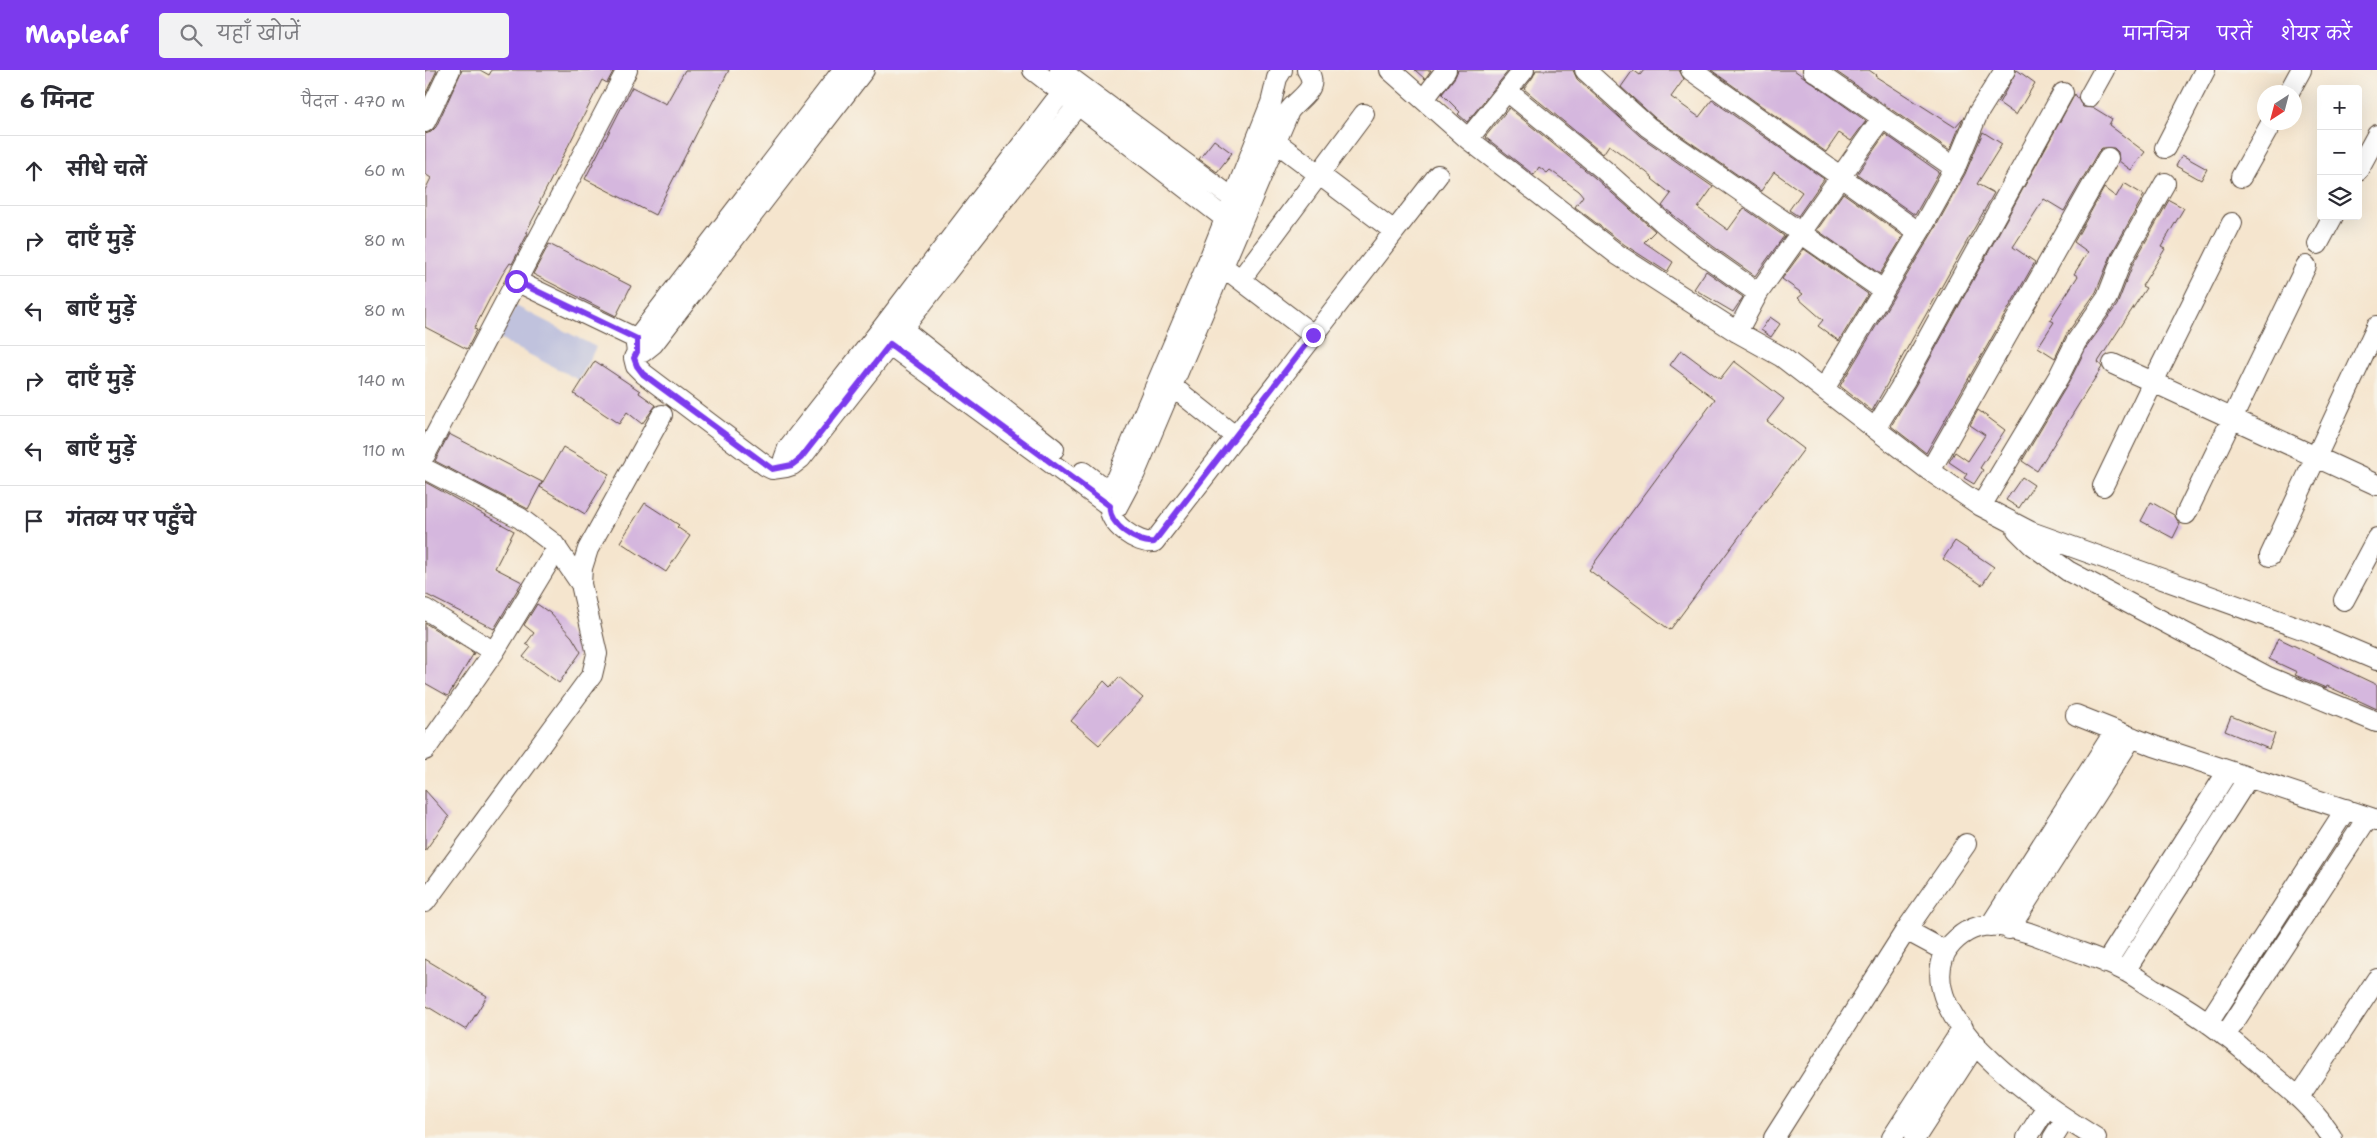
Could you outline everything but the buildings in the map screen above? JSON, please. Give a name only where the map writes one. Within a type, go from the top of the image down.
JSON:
[{"type":"street","points":[[425,122],[450,70]]},
{"type":"street","points":[[425,455],[627,70]]},
{"type":"street","points":[[843,70],[637,345],[634,358],[643,374],[772,469],[792,465],[801,458],[1064,81]]},
{"type":"street","points":[[516,281],[637,345],[643,352],[653,344],[864,70]]},
{"type":"street","points":[[1033,70],[1064,81],[1232,224]]},
{"type":"street","points":[[889,332],[1110,506],[1113,508],[1120,504],[1166,382],[1240,205],[1277,78],[1282,70]]},
{"type":"street","points":[[1240,205],[1276,142],[1289,111],[1310,89],[1311,78],[1307,70]]},
{"type":"street","points":[[1391,70],[1468,139],[1618,255],[1737,332],[1782,357],[1930,471],[1981,506],[2031,532],[2313,633],[2377,660]]},
{"type":"street","points":[[1424,99],[1445,70]]},
{"type":"street","points":[[1468,139],[1524,70]]},
{"type":"street","points":[[1691,70],[1918,232]]},
{"type":"street","points":[[1813,70],[1955,168]]},
{"type":"street","points":[[1824,389],[1955,168],[1978,113],[2005,70]]},
{"type":"street","points":[[2089,97],[2104,70]]},
{"type":"street","points":[[2165,148],[2205,70]]},
{"type":"street","points":[[2293,85],[2301,70]]},
{"type":"street","points":[[1595,73],[1648,127],[1883,290]]},
{"type":"street","points":[[1507,91],[1603,169],[1674,231],[1758,293]]},
{"type":"street","points":[[1875,429],[1905,380],[2063,92]]},
{"type":"street","points":[[889,332],[1083,98]]},
{"type":"street","points":[[1083,98],[1240,205]]},
{"type":"street","points":[[1241,279],[1364,114]]},
{"type":"street","points":[[1737,332],[1758,293],[1882,118]]},
{"type":"street","points":[[2241,177],[2267,130]]},
{"type":"street","points":[[2362,163],[2377,136]]},
{"type":"street","points":[[1276,142],[1393,231]]},
{"type":"street","points":[[1930,471],[2108,158]]},
{"type":"street","points":[[1110,506],[1109,513],[1111,517],[1127,532],[1147,543],[1154,542],[1438,175]]},
{"type":"street","points":[[1981,506],[2059,376],[2076,342],[2107,298],[2122,259],[2165,183]]},
{"type":"street","points":[[2318,244],[2331,220]]},
{"type":"street","points":[[2103,486],[2232,223]]},
{"type":"street","points":[[1216,262],[1313,335]]},
{"type":"street","points":[[2186,514],[2306,266]]},
{"type":"street","points":[[2270,556],[2377,326]]},
{"type":"street","points":[[889,332],[1101,486],[1111,485],[1116,479],[1166,382]]},
{"type":"street","points":[[2113,364],[2377,485]]},
{"type":"street","points":[[1166,382],[1235,437]]},
{"type":"street","points":[[425,902],[592,675],[597,654],[581,584],[582,568],[588,549],[662,415]]},
{"type":"street","points":[[425,469],[520,518],[553,543],[581,584]]},
{"type":"street","points":[[2008,521],[2032,545],[2051,560],[2268,677],[2377,722]]},
{"type":"street","points":[[2344,600],[2377,538]]},
{"type":"street","points":[[425,750],[494,652],[557,548]]},
{"type":"street","points":[[2123,599],[2144,572]]},
{"type":"street","points":[[425,609],[494,652]]},
{"type":"street","points":[[2075,715],[2248,778],[2373,818],[2225,1036]]},
{"type":"street","points":[[2000,927],[2123,734]]},
{"type":"street","points":[[2106,963],[2228,771]]},
{"type":"street","points":[[2125,971],[2248,778]]},
{"type":"street","points":[[2207,1023],[2345,809]]},
{"type":"street","points":[[1774,1138],[1906,930],[1966,844]]},
{"type":"street","points":[[2097,1138],[2065,1119],[2002,1072],[1975,1044],[1963,1028],[1947,1002],[1941,983],[1941,963],[1945,951],[1961,935],[1978,927],[2000,927],[2028,932],[2125,971],[2225,1036],[2299,1097],[2315,1113],[2332,1138]]},
{"type":"street","points":[[1906,930],[1945,951]]},
{"type":"street","points":[[2299,1097],[2377,980]]},
{"type":"street","points":[[1892,1138],[1963,1028]]},
{"type":"street","points":[[1915,1138],[1975,1044]]},
{"type":"street","points":[[2027,1138],[2047,1106]]},
{"type":"street","points":[[2053,1138],[2065,1119]]},
{"type":"shaded area","points":[[516,306],[596,347],[579,380],[499,339]]},
{"type":"route","points":[[516,281],[637,339],[637,352],[634,358],[643,374],[772,469],[792,465],[801,458],[890,344],[1110,506],[1109,513],[1111,517],[1138,540],[1147,543],[1154,542],[1313,335]]}]
